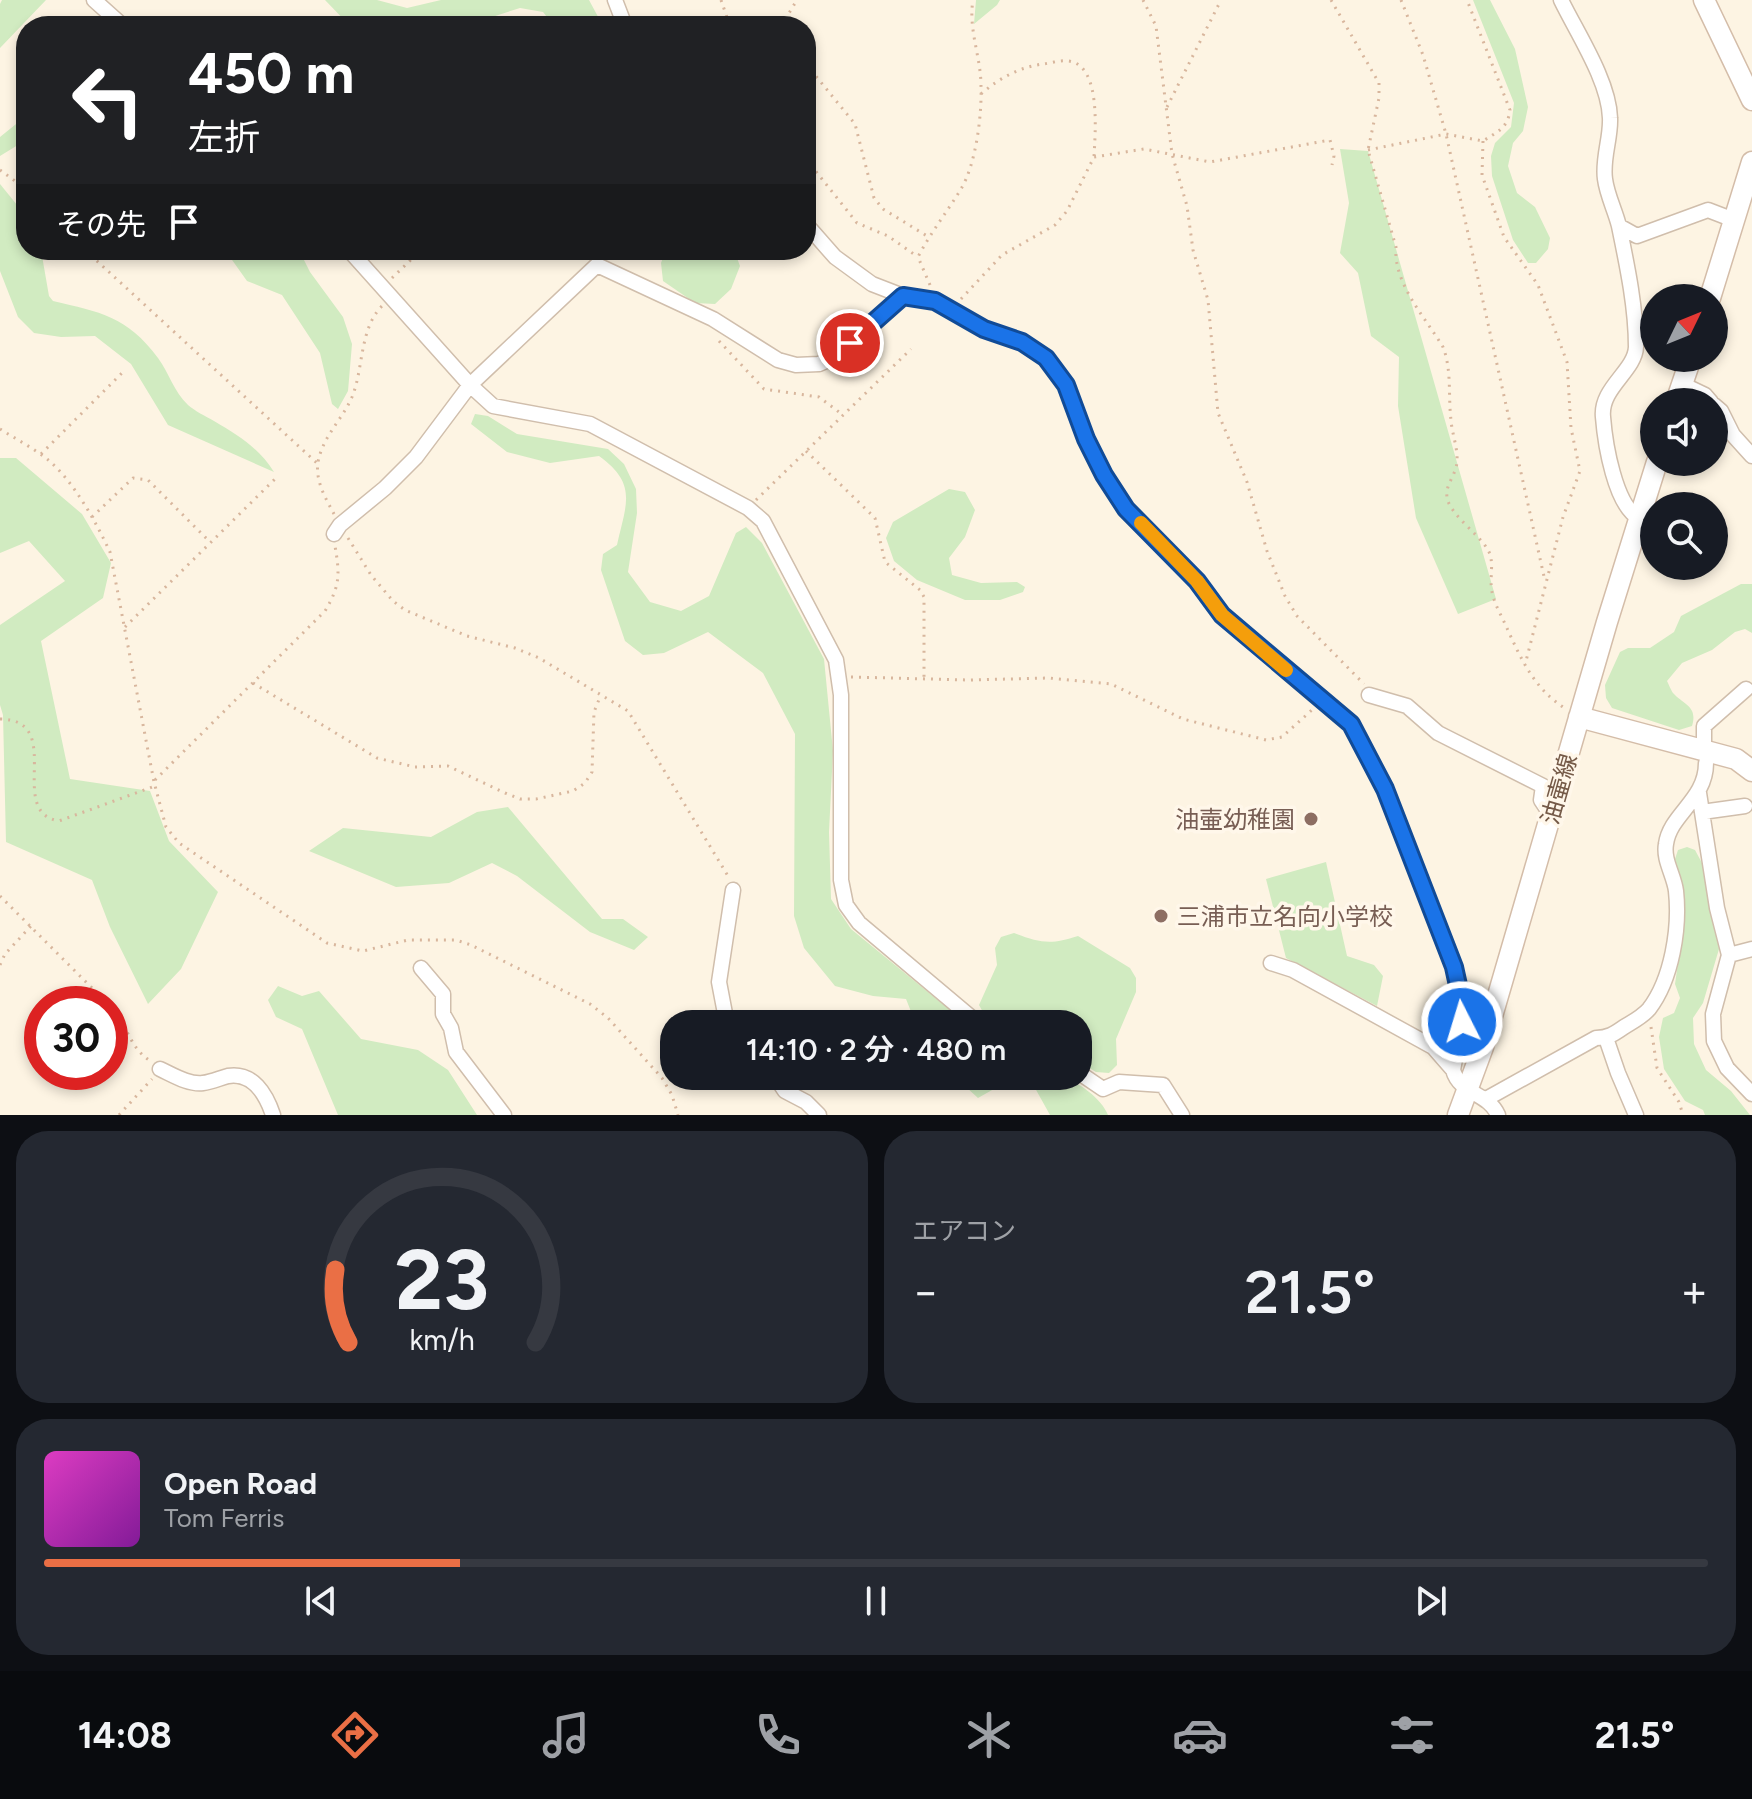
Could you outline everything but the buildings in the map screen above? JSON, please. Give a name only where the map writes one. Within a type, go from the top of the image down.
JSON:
[{"type":"main road","points":[[1704,0],[1752,100]]},
{"type":"main road","points":[[1714,284],[1752,162]]},
{"type":"main road","name":"油壷線","points":[[1458,1115],[1477,1095],[1551,815],[1652,476]]},
{"type":"main road","points":[[1579,717],[1736,759],[1752,771]]},
{"type":"street","points":[[94,0],[112,16]]},
{"type":"street","points":[[1561,0],[1608,101],[1610,120],[1604,178],[1619,226],[1635,312],[1636,352],[1604,400],[1602,416],[1614,475],[1624,504],[1630,513],[1639,518]]},
{"type":"street","points":[[1619,226],[1637,236],[1708,210],[1734,220]]},
{"type":"street","points":[[816,235],[835,257],[872,284],[903,296],[935,301],[984,329],[1022,342],[1046,358],[1066,385],[1086,439],[1126,509],[1197,581],[1222,615],[1351,724],[1385,789],[1454,967],[1462,1022],[1453,1070]]},
{"type":"street","points":[[358,260],[470,385],[493,406],[590,424],[748,508],[763,521],[836,660],[839,676],[841,880],[846,905],[859,923],[962,1010]]},
{"type":"street","points":[[337,530],[416,457],[470,385],[597,265],[713,319],[778,360],[796,365],[819,364],[837,356],[903,296]]},
{"type":"street","points":[[1728,425],[1752,456]]},
{"type":"street","points":[[1704,742],[1704,726],[1746,689]]},
{"type":"street","points":[[1369,695],[1407,706],[1438,733],[1543,786],[1541,800],[1551,815]]},
{"type":"street","points":[[1477,1095],[1596,1038],[1606,1038],[1648,1010],[1659,991],[1672,954],[1676,890],[1665,851],[1666,840],[1699,793],[1706,763]]},
{"type":"street","points":[[1699,793],[1717,908],[1729,955],[1713,1014],[1714,1041],[1727,1068],[1752,1094]]},
{"type":"street","points":[[1702,812],[1745,806]]},
{"type":"street","points":[[724,1010],[719,982],[733,890]]},
{"type":"street","points":[[1729,955],[1752,949]]},
{"type":"street","points":[[1271,963],[1293,970],[1433,1047],[1453,1070],[1459,1084],[1477,1095],[1498,1115]]},
{"type":"street","points":[[421,968],[443,994],[443,1014],[451,1028],[456,1052],[504,1115]]},
{"type":"street","points":[[1606,1038],[1636,1115]]},
{"type":"street","points":[[160,1069],[182,1080],[201,1084],[240,1075],[250,1079],[273,1115]]},
{"type":"street","points":[[1092,1082],[1103,1089],[1119,1082],[1163,1085],[1182,1115]]},
{"type":"street","points":[[784,1090],[806,1102],[819,1115]]},
{"type":"path","points":[[918,257],[928,236],[963,186],[972,165],[981,94],[981,74],[971,14],[973,0]]},
{"type":"path","points":[[1143,0],[1156,26],[1172,154],[1187,206],[1193,250],[1208,300],[1218,413],[1247,482],[1267,551],[1285,596],[1297,616],[1362,681],[1369,695]]},
{"type":"path","points":[[1167,107],[1221,0]]},
{"type":"path","points":[[1331,0],[1379,83],[1379,98],[1368,150],[1396,247],[1398,275],[1448,358],[1451,420],[1457,458],[1446,496],[1450,507],[1487,548],[1492,559],[1492,596],[1525,667],[1550,699],[1579,717]]},
{"type":"path","points":[[1401,0],[1423,55],[1446,134],[1545,581]]},
{"type":"path","points":[[1368,150],[1446,134],[1483,141],[1504,128],[1510,110],[1467,0]]},
{"type":"path","points":[[952,309],[1002,255],[1055,225],[1067,211],[1094,157],[1096,117],[1093,87],[1087,73],[1077,64],[1068,61],[1026,66],[994,83],[981,94]]},
{"type":"path","points":[[816,76],[855,124],[874,198],[883,209],[928,236]]},
{"type":"path","points":[[1094,157],[1144,149],[1210,162],[1330,140],[1334,156],[1332,165]]},
{"type":"path","points":[[1483,141],[1482,175],[1504,237],[1538,285],[1567,362],[1571,428],[1580,471],[1545,581],[1525,667]]},
{"type":"path","points":[[816,172],[857,223],[888,236],[918,257],[935,301]]},
{"type":"path","points":[[96,260],[318,464]]},
{"type":"path","points":[[413,260],[372,316],[353,395],[329,432],[318,464],[321,490],[337,530],[393,601],[405,610],[467,636],[515,648],[539,658],[628,711],[726,870],[733,890]]},
{"type":"path","points":[[714,334],[764,389],[819,397],[843,415]]},
{"type":"path","points":[[748,508],[911,349]]},
{"type":"path","points":[[40,455],[123,372]]},
{"type":"path","points":[[0,429],[58,470],[92,517],[110,552],[155,784],[166,827],[179,843],[327,943],[363,951],[408,940],[456,940],[590,1004],[608,1018],[662,1078],[672,1095],[678,1115]]},
{"type":"path","points":[[806,451],[875,518],[885,562],[920,590],[924,597],[924,679]]},
{"type":"path","points":[[92,517],[133,478],[140,477],[148,480],[211,543]]},
{"type":"path","points":[[125,627],[275,479]]},
{"type":"path","points":[[0,719],[11,719],[24,725],[31,733],[36,802],[40,813],[50,820],[59,821],[155,784],[325,611],[340,575],[337,530]]},
{"type":"path","points":[[839,676],[1049,678],[1111,684],[1183,719],[1266,740],[1282,737],[1324,699]]},
{"type":"path","points":[[253,683],[377,758],[415,767],[448,766],[520,799],[573,791],[585,783],[592,772],[594,712],[600,697]]},
{"type":"path","points":[[0,896],[90,986]]},
{"type":"path","points":[[0,965],[5,954],[31,926]]},
{"type":"path","points":[[1648,1010],[1657,1068],[1679,1102],[1683,1115]]},
{"type":"path","points":[[119,1115],[160,1069],[142,1056],[128,1031]]},
{"type":"green space","points":[[2,0],[46,0],[31,16],[16,16],[16,31],[0,48]]},
{"type":"green space","points":[[325,0],[377,0],[407,8],[441,0],[589,0],[598,16],[546,16],[543,12],[520,8],[495,16],[340,16]]},
{"type":"green space","points":[[976,0],[1000,0],[974,24]]},
{"type":"green space","points":[[1473,0],[1490,0],[1515,49],[1528,107],[1523,131],[1513,143],[1508,166],[1517,193],[1535,207],[1550,238],[1548,249],[1536,263],[1528,263],[1513,240],[1492,176],[1491,156],[1495,143],[1511,127],[1514,103]]},
{"type":"green space","points":[[16,124],[16,146],[0,156],[0,137]]},
{"type":"green space","points":[[1340,149],[1368,151],[1496,599],[1458,614],[1416,518],[1398,406],[1399,357],[1371,336],[1358,273],[1340,253],[1349,203]]},
{"type":"green space","points":[[0,184],[16,204],[16,260],[43,260],[49,296],[53,301],[99,313],[124,324],[147,344],[188,405],[247,443],[274,472],[168,425],[131,364],[95,336],[61,337],[34,333],[18,317],[0,271]]},
{"type":"green space","points":[[232,260],[304,260],[343,317],[352,344],[348,391],[338,409],[332,404],[320,353],[282,295],[247,281]]},
{"type":"green space","points":[[662,260],[738,260],[740,266],[731,289],[715,304],[695,303],[663,281]]},
{"type":"green space","points":[[475,414],[488,416],[517,434],[608,449],[624,464],[636,489],[637,513],[628,572],[650,602],[681,611],[709,596],[736,533],[746,527],[762,543],[824,659],[833,751],[829,832],[831,899],[851,929],[950,1010],[910,1010],[906,999],[873,996],[835,986],[804,948],[794,916],[795,734],[763,673],[708,632],[664,653],[643,655],[625,641],[601,570],[603,554],[617,545],[626,506],[620,476],[599,456],[550,463],[507,452],[471,424]]},
{"type":"green space","points":[[0,458],[16,458],[82,514],[111,563],[103,598],[41,641],[70,779],[150,791],[169,841],[218,892],[181,969],[148,1004],[110,927],[92,880],[6,842],[0,625],[65,581],[29,541],[0,553]]},
{"type":"green space","points":[[949,489],[965,492],[975,510],[965,537],[949,558],[952,575],[981,583],[1017,582],[1025,587],[1023,592],[1000,600],[965,600],[917,580],[894,561],[886,538],[893,522]]},
{"type":"green space","points":[[1741,584],[1752,584],[1752,633],[1745,629],[1735,632],[1712,650],[1682,663],[1667,681],[1673,693],[1692,710],[1692,726],[1679,730],[1612,708],[1606,698],[1605,685],[1620,652],[1628,648],[1650,648],[1674,632],[1681,616]]},
{"type":"green space","points":[[508,807],[602,919],[623,919],[648,937],[634,950],[590,932],[517,876],[492,863],[449,883],[396,887],[309,851],[343,828],[431,837],[477,812]]},
{"type":"green space","points":[[1687,847],[1695,850],[1702,863],[1719,949],[1703,1003],[1693,1018],[1694,1044],[1706,1070],[1731,1091],[1750,1115],[1705,1115],[1703,1110],[1685,1101],[1664,1069],[1659,1037],[1663,1018],[1674,1013],[1680,998],[1675,984],[1683,929],[1683,889],[1675,859],[1678,850]]},
{"type":"green space","points":[[1326,862],[1347,956],[1374,965],[1383,976],[1377,1006],[1286,958],[1266,879]]},
{"type":"green space","points":[[1014,933],[1046,942],[1078,936],[1130,968],[1136,978],[1136,992],[1116,1039],[1117,1065],[1109,1073],[1092,1070],[1092,1010],[982,1010],[979,1005],[997,965],[995,948],[1001,937]]},
{"type":"green space","points":[[278,986],[302,996],[319,991],[361,1039],[418,1050],[448,1070],[477,1115],[338,1115],[302,1029],[276,1017],[268,1000]]},
{"type":"green space","points":[[969,1090],[992,1090],[978,1098]]},
{"type":"green space","points":[[1036,1090],[1086,1090],[1108,1115],[1050,1115]]},
{"type":"slow traffic","points":[[1141,523],[1197,581],[1222,615],[1286,670]]},
{"type":"place","name":"油壷幼稚園","points":[[1311,819]]},
{"type":"place","name":"三浦市立名向小学校","points":[[1161,916]]},
{"type":"route","points":[[850,343],[903,296],[935,301],[984,329],[1022,342],[1046,358],[1066,385],[1086,439],[1126,509],[1197,581],[1222,615],[1324,699],[1359,735],[1385,789],[1454,967],[1462,1022]]}]
